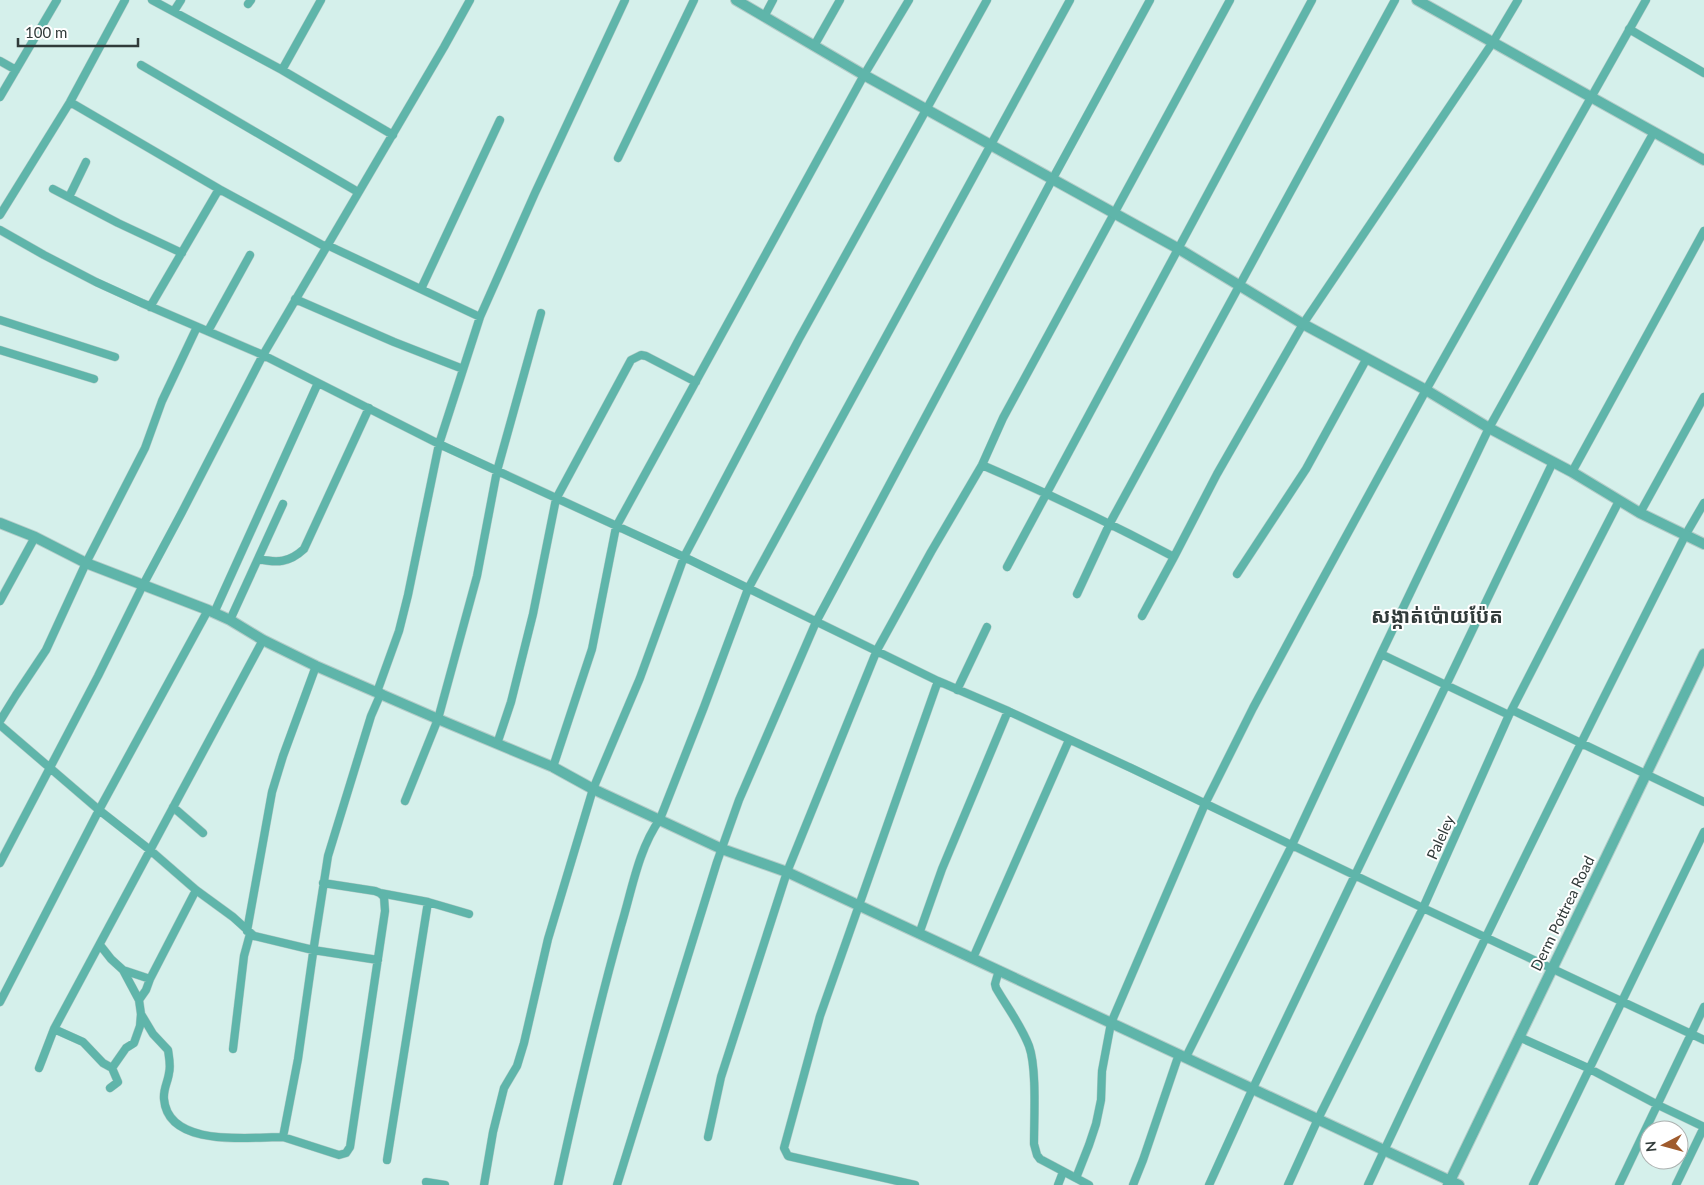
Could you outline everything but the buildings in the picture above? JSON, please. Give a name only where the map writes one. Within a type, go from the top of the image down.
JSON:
[{"type":"street","points":[[0,97],[57,0]]},
{"type":"street","points":[[0,215],[70,102],[125,0]]},
{"type":"street","points":[[152,0],[282,70],[393,135]]},
{"type":"street","points":[[174,11],[181,0]]},
{"type":"street","points":[[282,70],[321,0]]},
{"type":"street","points":[[0,863],[263,355],[470,0]]},
{"type":"street","points":[[283,1138],[298,1059],[323,883],[334,834],[399,631],[439,444],[480,317],[626,0]]},
{"type":"street","points":[[618,158],[694,0]]},
{"type":"street","points":[[736,0],[864,76],[1179,249],[1304,324],[1426,390],[1489,428],[1572,472],[1640,513],[1704,544]]},
{"type":"street","points":[[764,17],[773,0]]},
{"type":"street","points":[[814,46],[840,0]]},
{"type":"street","points":[[553,767],[592,650],[616,527],[864,76],[908,0]]},
{"type":"street","points":[[484,1185],[493,1132],[504,1088],[516,1066],[524,1043],[548,939],[594,789],[640,678],[684,558],[799,339],[987,0]]},
{"type":"street","points":[[558,1185],[576,1099],[611,962],[641,857],[649,834],[660,819],[748,589],[1070,0]]},
{"type":"street","points":[[617,1185],[739,800],[816,622],[1150,0]]},
{"type":"street","points":[[708,1138],[721,1077],[787,872],[877,650],[982,465],[1003,418],[1230,0]]},
{"type":"street","points":[[1007,568],[1312,0]]},
{"type":"street","points":[[1077,594],[1110,523],[1395,0]]},
{"type":"street","points":[[1416,0],[1704,160]]},
{"type":"street","points":[[1142,616],[1217,474],[1304,324],[1518,0]]},
{"type":"street","points":[[1076,1178],[1096,1124],[1102,1071],[1111,1023],[1205,804],[1294,632],[1426,390],[1590,96],[1646,0]]},
{"type":"street","points":[[1629,29],[1704,73]]},
{"type":"street","points":[[0,61],[16,70]]},
{"type":"street","points":[[141,65],[358,192]]},
{"type":"street","points":[[70,102],[219,189],[326,246],[480,317]]},
{"type":"street","points":[[421,289],[500,120]]},
{"type":"street","points":[[1133,1185],[1182,1055],[1292,845],[1489,428],[1654,132]]},
{"type":"street","points":[[69,197],[86,162]]},
{"type":"street","points":[[53,189],[182,253]]},
{"type":"street","points":[[150,307],[219,189]]},
{"type":"street","points":[[0,230],[44,255],[150,307],[263,355],[439,444],[684,558],[957,690],[1008,711],[1704,1040]]},
{"type":"street","points":[[1572,472],[1704,231]]},
{"type":"street","points":[[208,332],[250,255]]},
{"type":"street","points":[[295,299],[394,342],[463,369]]},
{"type":"street","points":[[405,801],[438,719],[478,576],[496,471],[541,312]]},
{"type":"street","points":[[0,320],[115,357]]},
{"type":"street","points":[[197,327],[162,401],[145,448],[86,563],[46,650],[0,723],[99,810],[150,850],[196,890],[233,917],[249,932],[261,939],[313,950],[378,960]]},
{"type":"street","points":[[0,350],[94,379]]},
{"type":"street","points":[[497,744],[511,702],[533,614],[556,499],[631,360],[641,355],[646,356],[696,382]]},
{"type":"street","points":[[1237,574],[1306,469],[1367,358]]},
{"type":"street","points":[[0,1002],[99,810],[211,612],[318,383]]},
{"type":"street","points":[[1640,513],[1704,397]]},
{"type":"street","points":[[258,559],[279,562],[296,557],[304,549],[369,408]]},
{"type":"street","points":[[1209,1185],[1253,1088],[1553,462]]},
{"type":"street","points":[[982,465],[1110,523],[1174,558]]},
{"type":"street","name":"Paleley","points":[[1288,1185],[1318,1119],[1423,908],[1510,713],[1619,500]]},
{"type":"street","points":[[1368,1185],[1580,743],[1686,534],[1704,503]]},
{"type":"street","points":[[230,620],[282,504]]},
{"type":"street","points":[[0,523],[35,537],[86,563],[230,620],[262,640],[316,666],[553,767],[594,789],[722,849],[787,872],[1253,1088],[1385,1150],[1452,1184]]},
{"type":"street","points":[[0,601],[35,537]]},
{"type":"street","points":[[957,690],[987,627]]},
{"type":"street","points":[[39,1068],[54,1029],[262,640]]},
{"type":"street","points":[[1381,654],[1580,743],[1704,802]]},
{"type":"street","name":"Derm Pottrea Road","points":[[1452,1184],[1519,1037],[1704,654]]},
{"type":"street","points":[[233,1049],[244,956],[272,792],[316,666]]},
{"type":"street","points":[[915,1185],[788,1156],[784,1148],[820,1016],[938,681]]},
{"type":"street","points":[[919,934],[942,869],[1008,711]]},
{"type":"street","points":[[973,958],[1069,740]]},
{"type":"street","points":[[173,807],[203,833]]},
{"type":"street","points":[[1533,1185],[1588,1068],[1704,832]]},
{"type":"street","points":[[323,883],[428,902],[469,914]]},
{"type":"street","points":[[139,1000],[146,990],[196,890]]},
{"type":"street","points":[[141,1014],[153,1034],[168,1050],[170,1070],[164,1088],[164,1098],[170,1115],[179,1125],[188,1131],[207,1137],[283,1138],[339,1155],[346,1153],[350,1147],[378,960],[385,906],[384,897],[380,893]]},
{"type":"street","points":[[387,1160],[428,902]]},
{"type":"street","points":[[100,945],[123,970],[139,1000],[141,1014],[140,1026],[134,1043],[126,1048],[112,1068]]},
{"type":"street","points":[[123,970],[150,979]]},
{"type":"street","points":[[999,970],[995,984],[996,988],[1029,1046],[1032,1061],[1034,1144],[1037,1155],[1040,1159],[1089,1185]]},
{"type":"street","points":[[1619,1185],[1704,1006]]},
{"type":"street","points":[[54,1029],[83,1042],[103,1063],[112,1068],[118,1082],[110,1088]]},
{"type":"street","points":[[1519,1037],[1588,1068],[1704,1127],[1676,1185]]},
{"type":"street","points":[[1058,1185],[1063,1172]]},
{"type":"street","points":[[426,1182],[445,1185]]},
{"type":"district","name":"សង្កាត់ប៉ោយប៉ែត","points":[[1437,615]]}]
